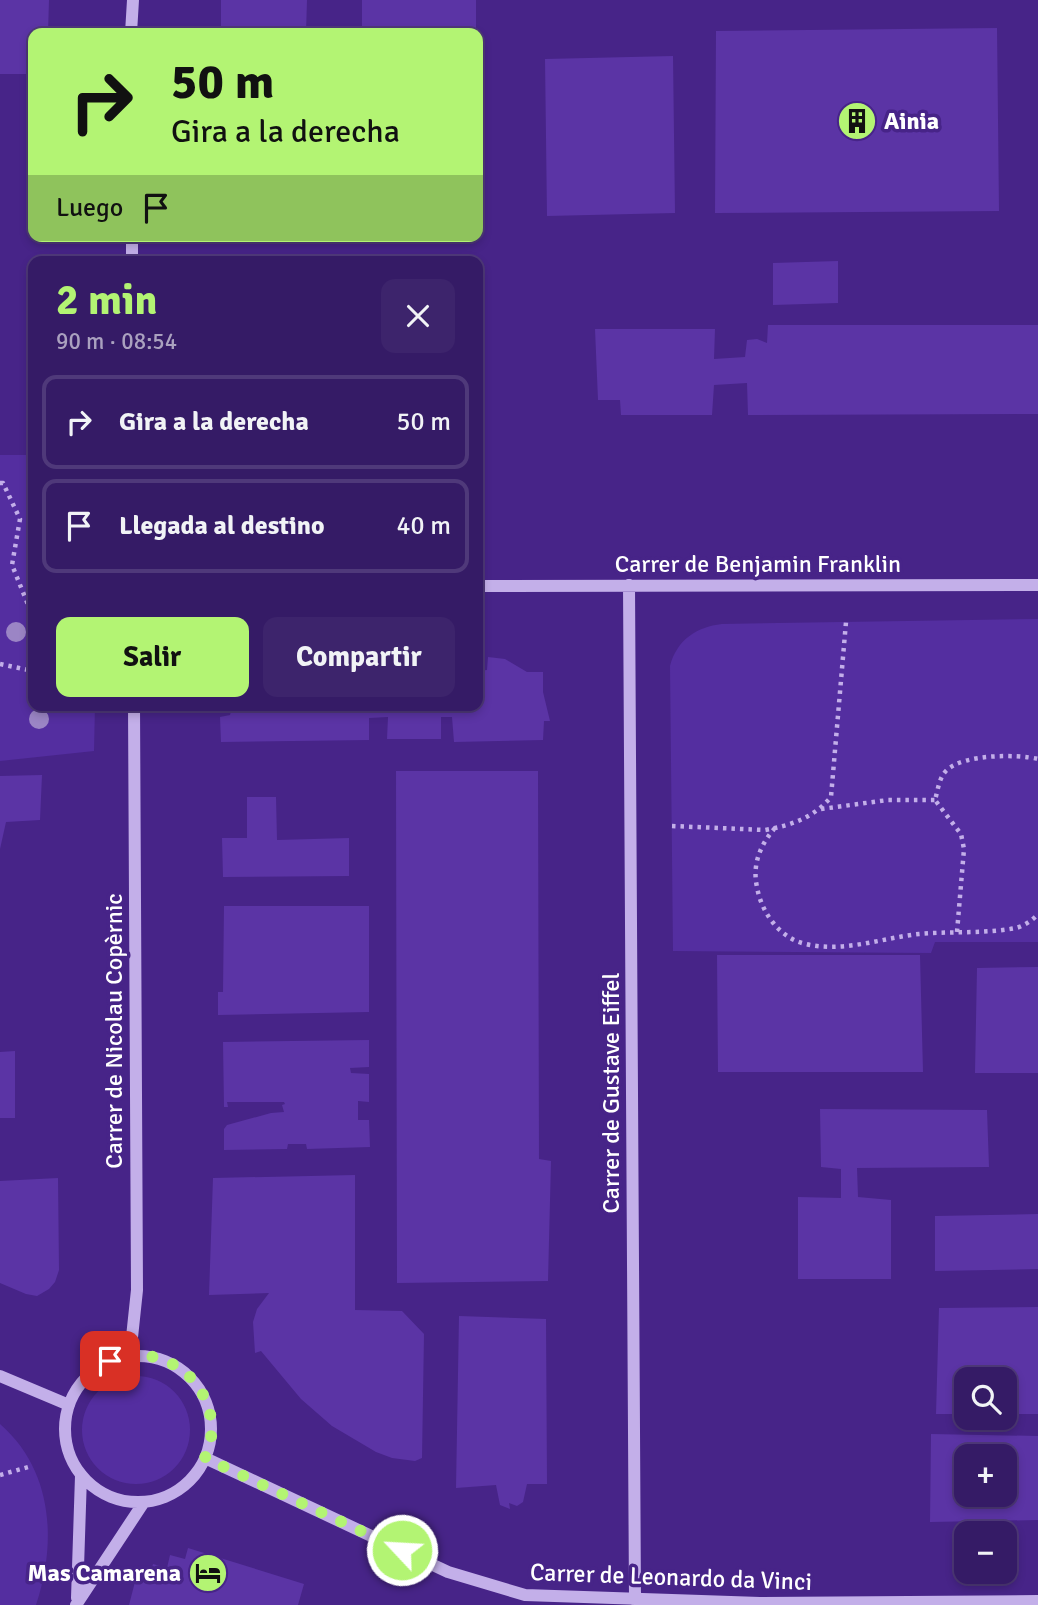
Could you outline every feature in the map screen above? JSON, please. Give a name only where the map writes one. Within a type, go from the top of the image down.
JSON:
[{"type":"street","points":[[131,28],[133,0]]},
{"type":"street","name":"Carrer de Gustave Eiffel","points":[[629,585],[635,1600]]},
{"type":"street","name":"Carrer de Benjamin Franklin","points":[[483,586],[1038,585]]},
{"type":"street","name":"Carrer de Nicolau Copèrnic","points":[[130,1356],[136,1290],[134,711]]},
{"type":"street","points":[[130,1356],[152,1356],[173,1364],[190,1376],[203,1394],[210,1415],[211,1437],[205,1458],[195,1475],[181,1488],[163,1498],[145,1502],[121,1500],[99,1491],[81,1476],[69,1454],[65,1430],[69,1405],[78,1387],[92,1372],[110,1361],[130,1356]]},
{"type":"street","points":[[0,1376],[69,1405]]},
{"type":"street","name":"Carrer de Leonardo da Vinci","points":[[205,1458],[448,1572],[525,1595],[760,1603],[1038,1601]]},
{"type":"street","points":[[76,1602],[81,1476]]},
{"type":"street","points":[[76,1602],[145,1502]]},
{"type":"path","points":[[0,483],[3,483],[20,519],[12,565],[28,605]]},
{"type":"path","points":[[821,809],[831,797],[846,622]]},
{"type":"path","points":[[0,664],[28,670]]},
{"type":"path","points":[[935,800],[940,780],[948,769],[971,760],[1007,755],[1038,759]]},
{"type":"path","points":[[672,826],[765,830],[792,825],[821,809],[888,800],[935,800]]},
{"type":"path","points":[[935,800],[961,834],[964,849],[957,932]]},
{"type":"path","points":[[775,828],[763,841],[756,863],[758,896],[767,915],[782,932],[802,943],[835,946],[868,944],[918,935],[1018,928],[1038,914]]},
{"type":"path","points":[[0,1475],[32,1466]]},
{"type":"shaded area","points":[[0,455],[28,455],[28,711],[95,711],[94,751],[0,761]]},
{"type":"shaded area","points":[[1038,619],[1038,942],[935,942],[931,953],[673,951],[670,666],[677,649],[689,636],[704,628],[722,624]]},
{"type":"shaded area","points":[[136,1376],[157,1380],[174,1392],[186,1409],[190,1430],[186,1451],[174,1468],[157,1480],[136,1484],[115,1480],[98,1468],[86,1451],[82,1430],[86,1409],[98,1392],[115,1380]]},
{"type":"shaded area","points":[[0,1424],[18,1442],[31,1463],[46,1508],[47,1557],[36,1605],[0,1605]]},
{"type":"building","points":[[0,0],[49,0],[48,28],[28,28],[28,74],[0,74]]},
{"type":"building","points":[[221,0],[307,0],[306,28],[221,28]]},
{"type":"building","points":[[362,0],[476,0],[476,28],[362,28]]},
{"type":"building","name":"Ainia","points":[[997,28],[999,211],[715,213],[716,31]]},
{"type":"building","points":[[673,56],[675,213],[547,216],[545,59]]},
{"type":"building","points":[[838,261],[838,303],[773,305],[773,263]]},
{"type":"building","points":[[768,325],[1038,325],[1038,414],[748,415],[747,383],[714,385],[712,415],[621,415],[620,400],[598,400],[595,329],[715,329],[714,359],[745,357],[747,340],[757,339],[767,343]]},
{"type":"building","points":[[488,657],[505,659],[527,672],[543,672],[543,692],[550,721],[544,721],[543,740],[454,742],[452,717],[441,717],[441,739],[387,739],[388,717],[369,718],[369,740],[221,742],[220,717],[230,715],[231,711],[483,711],[483,670],[487,670]]},
{"type":"building","points":[[396,771],[538,771],[539,1159],[551,1161],[548,1281],[397,1283]]},
{"type":"building","points":[[42,775],[40,820],[6,822],[0,849],[0,776]]},
{"type":"building","points":[[247,797],[276,797],[277,840],[349,838],[349,876],[223,877],[222,838],[247,838]]},
{"type":"building","points":[[224,906],[369,906],[369,1012],[218,1015],[218,992],[223,992]]},
{"type":"building","points":[[717,955],[920,955],[923,1072],[718,1072]]},
{"type":"building","points":[[1038,967],[1038,1073],[975,1073],[977,968]]},
{"type":"building","points":[[369,1040],[369,1067],[350,1068],[351,1073],[369,1074],[369,1102],[358,1101],[358,1120],[369,1120],[370,1147],[307,1149],[306,1144],[288,1144],[287,1149],[224,1150],[224,1129],[227,1125],[284,1112],[282,1105],[285,1104],[227,1102],[228,1107],[224,1107],[223,1042]]},
{"type":"building","points":[[15,1051],[15,1118],[0,1118],[0,1052]]},
{"type":"building","points":[[820,1109],[987,1110],[989,1167],[857,1168],[858,1197],[891,1200],[891,1279],[798,1279],[798,1197],[841,1198],[841,1169],[821,1167]]},
{"type":"building","points":[[355,1175],[355,1310],[402,1311],[424,1334],[422,1458],[415,1461],[392,1458],[376,1452],[332,1426],[301,1399],[261,1351],[255,1353],[253,1322],[257,1309],[269,1293],[209,1295],[213,1178]]},
{"type":"building","points":[[58,1178],[59,1270],[49,1289],[37,1296],[26,1294],[0,1283],[0,1181]]},
{"type":"building","points":[[1038,1214],[1038,1269],[935,1271],[935,1216]]},
{"type":"building","points":[[1038,1307],[1038,1414],[1017,1414],[1017,1367],[954,1367],[954,1414],[936,1414],[939,1308]]},
{"type":"building","points":[[459,1316],[546,1319],[547,1484],[527,1484],[523,1502],[517,1506],[509,1503],[510,1509],[500,1505],[496,1485],[456,1488]]},
{"type":"building","points":[[931,1434],[1038,1436],[1038,1520],[930,1522]]},
{"type":"building","name":"Mas Camarena","points":[[188,1548],[304,1584],[298,1605],[129,1605],[136,1578],[148,1579],[153,1564],[167,1568],[170,1555],[185,1559]]},
{"type":"place","name":"Ainia","points":[[857,121]]},
{"type":"place","name":"Mas Camarena","points":[[208,1573]]},
{"type":"route","points":[[110,1361],[130,1356],[152,1356],[173,1364],[190,1376],[203,1394],[210,1415],[211,1437],[205,1458],[402,1550]]}]
